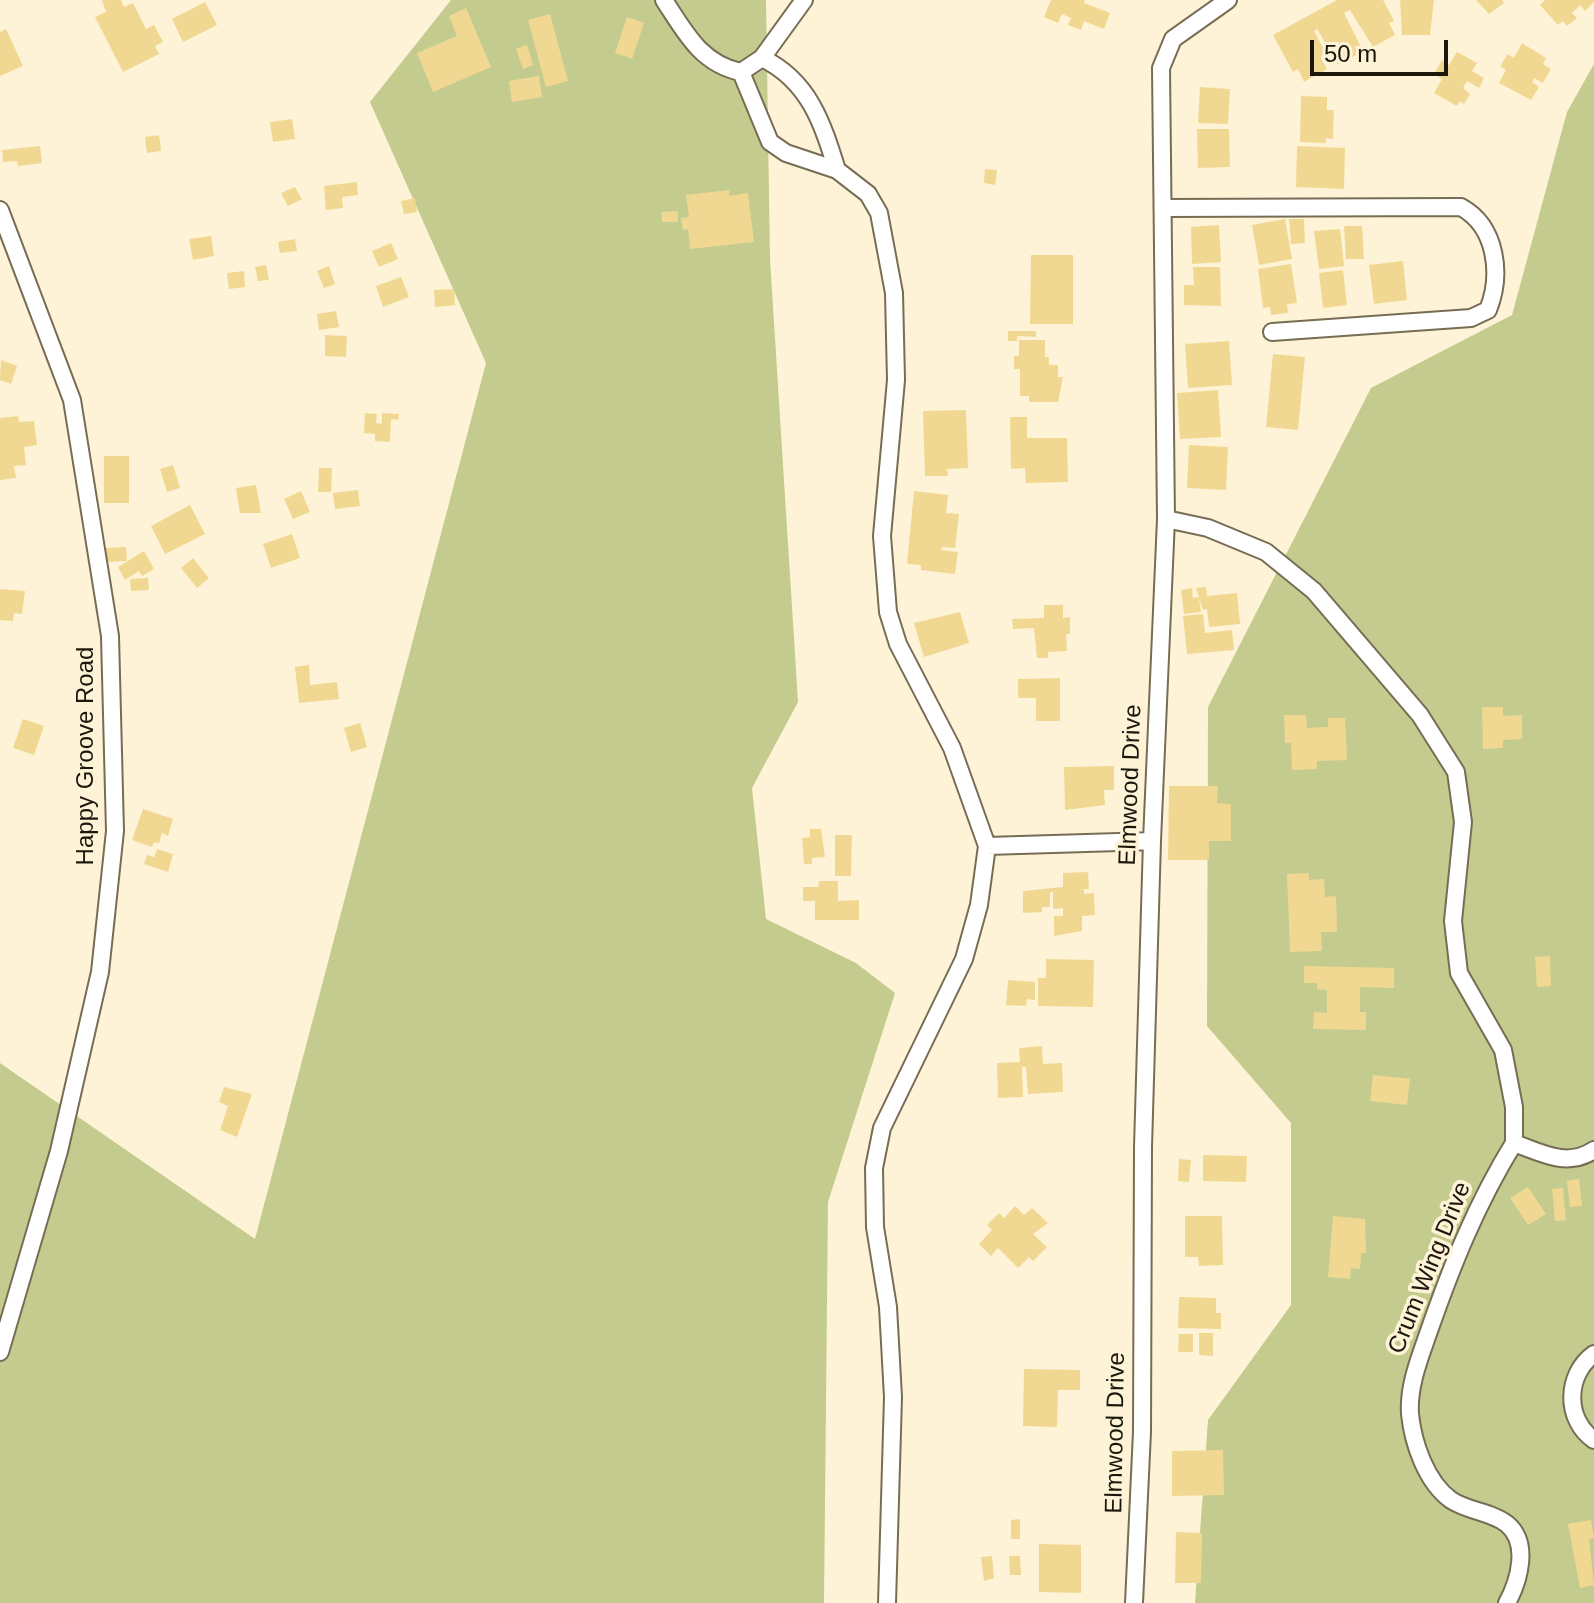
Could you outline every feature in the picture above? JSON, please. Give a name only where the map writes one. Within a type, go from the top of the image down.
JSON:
[{"type":"street","points":[[664,0],[689,39],[712,64],[741,72],[762,58],[804,0]]},
{"type":"street","name":"Elmwood Drive","points":[[1134,1603],[1142,1432],[1143,1147],[1152,841],[1166,519],[1161,68],[1173,39],[1228,0]]},
{"type":"street","points":[[762,58],[782,68],[800,83],[817,115],[837,170]]},
{"type":"street","points":[[741,72],[770,142],[786,153],[837,170],[868,194],[879,213],[894,293],[896,380],[882,536],[888,612],[898,644],[952,748],[987,846],[979,905],[964,959],[882,1128],[874,1168],[875,1227],[888,1307],[893,1397],[887,1603]]},
{"type":"street","points":[[1163,208],[1461,207],[1472,213],[1488,233],[1494,255],[1495,292],[1488,310],[1480,314],[1471,318],[1272,332]]},
{"type":"street","name":"Happy Groove Road","points":[[0,210],[72,400],[110,636],[115,831],[100,972],[59,1151],[0,1352]]},
{"type":"street","points":[[1166,519],[1208,528],[1266,552],[1314,591],[1420,715],[1456,772],[1463,822],[1453,921],[1459,973],[1503,1050],[1514,1107],[1514,1143],[1560,1159],[1582,1158],[1594,1150]]},
{"type":"street","points":[[987,846],[1152,841]]},
{"type":"street","name":"Crum Wing Drive","points":[[1507,1603],[1516,1587],[1521,1554],[1516,1536],[1507,1524],[1451,1499],[1430,1475],[1418,1450],[1410,1412],[1414,1374],[1454,1260],[1491,1181],[1514,1143]]},
{"type":"street","points":[[1594,1354],[1581,1363],[1571,1385],[1578,1419],[1594,1440]]},
{"type":"green space","points":[[451,0],[766,0],[770,259],[798,702],[752,788],[766,919],[856,963],[895,993],[828,1202],[824,1603],[0,1603],[0,1063],[255,1239],[486,363],[370,102]]},
{"type":"green space","points":[[1594,64],[1594,1603],[1195,1603],[1208,1420],[1291,1305],[1291,1123],[1207,1026],[1208,707],[1371,388],[1512,315],[1567,112]]},
{"type":"building","points":[[102,0],[121,0],[124,7],[133,3],[146,29],[154,25],[163,42],[155,46],[159,54],[123,72],[95,17],[106,12]]},
{"type":"building","points":[[1051,0],[1085,0],[1084,3],[1110,13],[1104,29],[1084,21],[1081,30],[1068,25],[1071,18],[1062,14],[1058,23],[1044,17]]},
{"type":"building","points":[[1337,0],[1383,0],[1394,21],[1389,23],[1395,35],[1373,47],[1350,10],[1344,13],[1363,51],[1338,65],[1317,29],[1314,31],[1327,55],[1321,58],[1327,69],[1304,82],[1298,69],[1293,72],[1273,35]]},
{"type":"building","points":[[1400,0],[1434,0],[1430,35],[1402,35]]},
{"type":"building","points":[[1476,0],[1502,0],[1504,3],[1489,14]]},
{"type":"building","points":[[1545,0],[1594,2],[1585,11],[1580,5],[1572,13],[1577,18],[1567,26],[1563,21],[1558,25],[1540,5]]},
{"type":"building","points":[[205,2],[217,25],[183,42],[172,19]]},
{"type":"building","points":[[466,8],[491,67],[433,92],[417,53],[457,36],[449,16]]},
{"type":"building","points":[[550,14],[568,81],[546,87],[528,20]]},
{"type":"building","points":[[627,17],[644,23],[632,59],[615,53]]},
{"type":"building","points":[[6,29],[23,66],[0,76],[0,32]]},
{"type":"building","points":[[1522,43],[1546,58],[1543,64],[1551,69],[1543,83],[1534,78],[1532,82],[1539,87],[1531,100],[1499,83],[1506,70],[1500,66],[1508,54],[1514,58]]},
{"type":"building","points":[[527,45],[533,65],[523,69],[516,49]]},
{"type":"building","points":[[1457,52],[1477,63],[1472,71],[1484,78],[1479,88],[1467,81],[1463,88],[1470,94],[1464,104],[1460,101],[1457,106],[1434,93],[1442,79],[1434,74],[1442,60],[1449,65]]},
{"type":"building","points":[[539,76],[542,97],[512,102],[509,81]]},
{"type":"building","points":[[1200,87],[1230,89],[1228,124],[1198,123]]},
{"type":"building","points":[[1301,96],[1327,97],[1327,110],[1334,110],[1333,139],[1326,138],[1326,143],[1300,142]]},
{"type":"building","points":[[292,119],[295,139],[273,142],[270,122]]},
{"type":"building","points":[[1197,129],[1229,129],[1230,167],[1198,168]]},
{"type":"building","points":[[159,135],[161,151],[147,153],[145,137]]},
{"type":"building","points":[[40,146],[42,163],[18,166],[17,161],[3,162],[2,150]]},
{"type":"building","points":[[1297,146],[1345,148],[1344,189],[1296,187]]},
{"type":"building","points":[[985,169],[997,170],[995,185],[984,183]]},
{"type":"building","points":[[357,182],[358,195],[342,197],[343,208],[326,210],[324,186]]},
{"type":"building","points":[[295,187],[302,199],[288,206],[281,193]]},
{"type":"building","points":[[729,190],[729,196],[748,193],[754,242],[690,249],[688,229],[683,230],[681,218],[689,217],[686,195]]},
{"type":"building","points":[[415,198],[417,212],[404,214],[401,201]]},
{"type":"building","points":[[678,211],[678,222],[662,222],[661,212]]},
{"type":"building","points":[[1285,219],[1292,259],[1259,265],[1252,225]]},
{"type":"building","points":[[1289,219],[1304,219],[1305,243],[1291,244]]},
{"type":"building","points":[[1219,225],[1221,262],[1192,264],[1191,227]]},
{"type":"building","points":[[1344,226],[1362,226],[1364,259],[1346,259]]},
{"type":"building","points":[[1340,229],[1344,266],[1319,269],[1314,231]]},
{"type":"building","points":[[211,236],[214,256],[193,260],[189,239]]},
{"type":"building","points":[[295,239],[297,251],[280,253],[278,242]]},
{"type":"building","points":[[391,243],[398,259],[379,267],[372,251]]},
{"type":"building","points":[[1031,255],[1073,255],[1073,324],[1030,324]]},
{"type":"building","points":[[1403,261],[1407,300],[1374,304],[1369,265]]},
{"type":"building","points":[[1291,264],[1297,303],[1287,304],[1288,313],[1271,315],[1270,307],[1263,308],[1258,269]]},
{"type":"building","points":[[266,265],[269,280],[258,281],[255,267]]},
{"type":"building","points":[[329,266],[335,284],[324,288],[317,271]]},
{"type":"building","points":[[1193,267],[1220,267],[1221,306],[1184,305],[1184,285],[1194,285]]},
{"type":"building","points":[[1343,270],[1347,305],[1323,308],[1319,273]]},
{"type":"building","points":[[244,271],[245,287],[229,289],[227,273]]},
{"type":"building","points":[[401,277],[409,297],[383,307],[376,286]]},
{"type":"building","points":[[454,289],[455,305],[435,307],[434,290]]},
{"type":"building","points":[[336,311],[339,327],[319,330],[317,314]]},
{"type":"building","points":[[1008,331],[1036,331],[1036,337],[1017,336],[1017,341],[1008,341]]},
{"type":"building","points":[[325,335],[347,336],[346,357],[325,356]]},
{"type":"building","points":[[1019,340],[1045,340],[1045,357],[1049,357],[1049,365],[1058,365],[1058,377],[1063,377],[1058,402],[1029,402],[1029,396],[1020,396],[1020,369],[1014,369],[1014,356],[1019,356]]},
{"type":"building","points":[[1229,341],[1232,385],[1188,388],[1185,344]]},
{"type":"building","points":[[1273,354],[1305,357],[1298,430],[1266,427]]},
{"type":"building","points":[[1,360],[17,366],[11,384],[0,380]]},
{"type":"building","points":[[1218,390],[1221,437],[1180,439],[1177,393]]},
{"type":"building","points":[[966,410],[968,468],[947,469],[948,476],[925,476],[923,411]]},
{"type":"building","points":[[365,413],[377,414],[376,423],[382,424],[382,413],[399,414],[398,420],[391,419],[390,442],[375,441],[375,434],[364,433]]},
{"type":"building","points":[[18,416],[19,422],[34,421],[37,445],[24,447],[26,465],[14,466],[16,478],[0,480],[0,418]]},
{"type":"building","points":[[1010,417],[1027,417],[1027,438],[1067,438],[1068,482],[1026,483],[1025,468],[1011,469]]},
{"type":"building","points":[[1189,445],[1228,447],[1226,490],[1187,488]]},
{"type":"building","points":[[104,456],[129,456],[129,503],[104,503]]},
{"type":"building","points":[[173,465],[180,488],[167,492],[160,469]]},
{"type":"building","points":[[319,468],[332,468],[331,492],[318,492]]},
{"type":"building","points":[[256,485],[261,513],[240,513],[236,488]]},
{"type":"building","points":[[358,490],[360,506],[335,509],[333,493]]},
{"type":"building","points":[[301,491],[310,512],[293,519],[284,499]]},
{"type":"building","points":[[914,491],[948,495],[946,513],[959,514],[955,548],[942,547],[941,550],[958,552],[955,574],[921,570],[921,565],[907,564]]},
{"type":"building","points":[[190,505],[205,534],[165,554],[151,526]]},
{"type":"building","points":[[292,534],[300,558],[271,568],[263,544]]},
{"type":"building","points":[[126,547],[127,561],[106,562],[105,548]]},
{"type":"building","points":[[144,551],[154,569],[142,576],[139,571],[125,580],[118,567]]},
{"type":"building","points":[[193,558],[209,578],[197,588],[181,568]]},
{"type":"building","points":[[148,578],[149,590],[131,591],[130,579]]},
{"type":"building","points":[[1206,587],[1207,596],[1237,593],[1240,624],[1209,627],[1207,609],[1203,610],[1196,588]]},
{"type":"building","points":[[1192,588],[1193,598],[1199,597],[1201,612],[1184,614],[1181,590]]},
{"type":"building","points":[[0,589],[25,591],[22,614],[14,613],[13,621],[0,620]]},
{"type":"building","points":[[1044,605],[1063,605],[1063,618],[1070,617],[1070,634],[1066,634],[1067,651],[1048,652],[1048,658],[1037,658],[1034,628],[1013,629],[1012,619],[1044,618]]},
{"type":"building","points":[[960,612],[969,643],[924,657],[914,623]]},
{"type":"building","points":[[1203,614],[1205,633],[1232,630],[1234,650],[1187,654],[1183,616]]},
{"type":"building","points":[[309,665],[310,685],[337,682],[339,699],[299,703],[295,667]]},
{"type":"building","points":[[1060,678],[1060,721],[1036,721],[1036,698],[1018,698],[1018,679]]},
{"type":"building","points":[[1482,707],[1503,707],[1503,716],[1522,715],[1522,739],[1503,740],[1503,748],[1483,749]]},
{"type":"building","points":[[1284,715],[1306,715],[1307,728],[1328,727],[1328,718],[1345,718],[1347,760],[1317,761],[1317,769],[1292,770],[1291,743],[1285,743]]},
{"type":"building","points":[[23,719],[44,726],[34,755],[13,748]]},
{"type":"building","points":[[360,723],[367,747],[351,752],[344,728]]},
{"type":"building","points":[[1114,766],[1114,790],[1104,790],[1105,805],[1065,810],[1064,767]]},
{"type":"building","points":[[1169,786],[1218,786],[1217,803],[1231,804],[1231,841],[1209,841],[1209,860],[1168,860]]},
{"type":"building","points":[[143,809],[173,819],[168,836],[162,833],[159,843],[154,842],[152,847],[132,840]]},
{"type":"building","points":[[810,829],[821,829],[825,857],[812,858],[812,864],[804,864],[802,838],[810,837]]},
{"type":"building","points":[[835,835],[852,835],[851,876],[835,876]]},
{"type":"building","points":[[157,849],[173,854],[168,872],[144,864],[147,855],[154,857]]},
{"type":"building","points":[[1088,872],[1089,889],[1084,889],[1084,894],[1094,893],[1095,915],[1082,916],[1082,931],[1054,936],[1054,916],[1063,916],[1063,908],[1053,909],[1053,892],[1050,892],[1050,907],[1042,907],[1042,912],[1023,913],[1023,891],[1063,887],[1063,873]]},
{"type":"building","points":[[1309,873],[1309,880],[1324,879],[1325,897],[1336,896],[1337,932],[1321,932],[1322,951],[1290,952],[1287,874]]},
{"type":"building","points":[[819,881],[838,881],[838,901],[859,900],[859,920],[815,920],[815,901],[803,901],[803,887],[818,887]]},
{"type":"building","points":[[1550,956],[1551,986],[1537,987],[1535,957]]},
{"type":"building","points":[[1046,959],[1094,960],[1093,1007],[1038,1006],[1038,978],[1046,978]]},
{"type":"building","points":[[1304,966],[1394,968],[1394,988],[1360,987],[1360,1012],[1366,1012],[1366,1030],[1313,1029],[1314,1012],[1327,1013],[1327,990],[1317,989],[1317,983],[1304,983]]},
{"type":"building","points":[[1008,980],[1035,982],[1035,1000],[1027,999],[1026,1006],[1006,1005]]},
{"type":"building","points":[[1042,1046],[1043,1064],[1062,1063],[1063,1092],[1028,1094],[1026,1067],[1022,1067],[1023,1097],[998,1098],[997,1063],[1020,1062],[1019,1048]]},
{"type":"building","points":[[1373,1075],[1410,1079],[1407,1105],[1370,1101]]},
{"type":"building","points":[[224,1087],[252,1094],[237,1137],[220,1130],[228,1106],[219,1102]]},
{"type":"building","points":[[1203,1155],[1247,1156],[1246,1182],[1203,1181]]},
{"type":"building","points":[[1179,1159],[1191,1160],[1189,1182],[1178,1181]]},
{"type":"building","points":[[1579,1179],[1582,1206],[1570,1207],[1567,1181]]},
{"type":"building","points":[[1528,1187],[1546,1214],[1528,1225],[1510,1198]]},
{"type":"building","points":[[1563,1188],[1566,1220],[1555,1221],[1552,1189]]},
{"type":"building","points":[[1015,1206],[1024,1215],[1032,1208],[1048,1223],[1033,1234],[1047,1247],[1033,1261],[1029,1257],[1018,1268],[998,1248],[991,1256],[979,1244],[992,1230],[987,1225],[999,1213],[1004,1218]]},
{"type":"building","points":[[1185,1216],[1222,1216],[1223,1265],[1199,1266],[1198,1257],[1185,1257]]},
{"type":"building","points":[[1333,1216],[1365,1219],[1366,1253],[1361,1253],[1360,1269],[1351,1268],[1350,1279],[1328,1277]]},
{"type":"building","points":[[1179,1297],[1216,1298],[1216,1313],[1221,1313],[1221,1329],[1178,1328]]},
{"type":"building","points":[[1199,1333],[1213,1333],[1213,1356],[1199,1355]]},
{"type":"building","points":[[1179,1334],[1193,1334],[1193,1352],[1178,1352]]},
{"type":"building","points":[[1024,1369],[1080,1370],[1080,1390],[1058,1390],[1057,1427],[1023,1426]]},
{"type":"building","points":[[1223,1450],[1224,1495],[1172,1496],[1172,1451]]},
{"type":"building","points":[[1117,1467],[1125,1468],[1122,1500],[1114,1500]]},
{"type":"building","points":[[1020,1519],[1020,1539],[1011,1539],[1011,1520]]},
{"type":"building","points":[[1591,1520],[1594,1538],[1589,1539],[1594,1585],[1580,1588],[1568,1524]]},
{"type":"building","points":[[1176,1532],[1202,1533],[1201,1583],[1175,1583]]},
{"type":"building","points":[[1039,1544],[1081,1545],[1081,1593],[1039,1592]]},
{"type":"building","points":[[992,1556],[994,1578],[984,1581],[981,1557]]},
{"type":"building","points":[[1009,1556],[1020,1556],[1021,1575],[1010,1575]]}]
